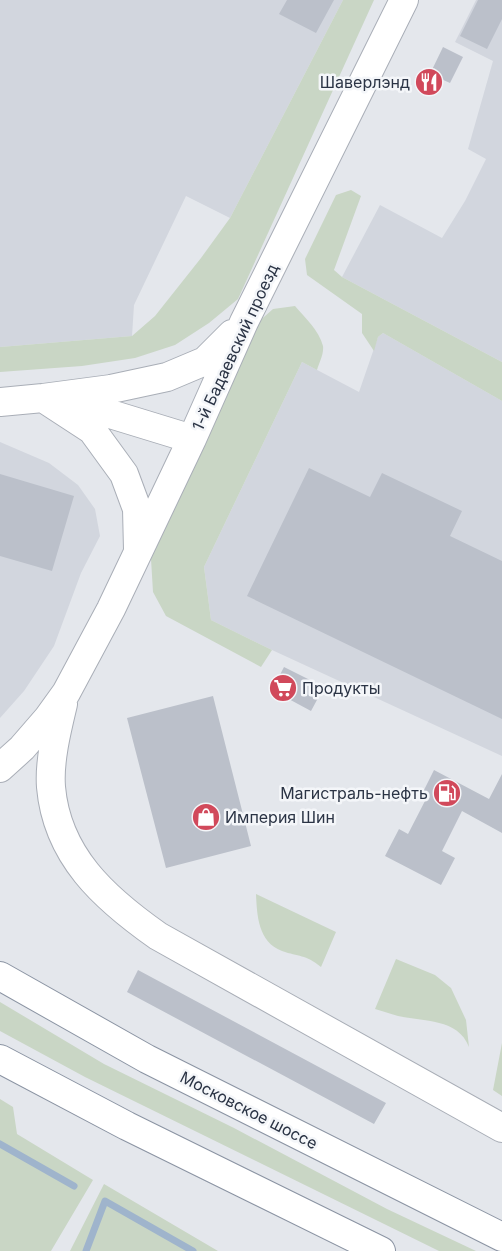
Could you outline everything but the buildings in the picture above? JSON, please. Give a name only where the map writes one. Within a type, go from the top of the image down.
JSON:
[{"type":"main road","name":"1-й Бадаевский проезд","points":[[66,693],[138,554],[244,322],[404,0]]},
{"type":"main road","points":[[0,402],[111,389],[167,377],[205,361],[244,322]]},
{"type":"main road","points":[[43,398],[107,413],[192,439]]},
{"type":"main road","points":[[43,398],[92,430],[124,474],[137,509],[138,554]]},
{"type":"main road","points":[[0,768],[22,748],[48,718],[66,693]]},
{"type":"main road","points":[[66,693],[54,739],[51,785],[56,817],[65,842],[82,869],[101,890],[125,913],[158,936],[502,1128]]},
{"type":"main road","name":"Московское шоссе","points":[[0,976],[147,1059],[502,1237]]},
{"type":"main road","points":[[0,1059],[127,1126],[380,1251]]},
{"type":"shaded area","points":[[0,0],[343,0],[230,218],[186,196],[134,305],[132,336],[0,347]]},
{"type":"shaded area","points":[[476,0],[502,0],[502,362],[342,277],[380,205],[442,238],[465,201],[486,159],[468,149],[493,61],[455,42]]},
{"type":"shaded area","points":[[383,333],[502,401],[502,756],[211,620],[204,567],[302,362],[359,392],[378,337]]},
{"type":"shaded area","points":[[0,442],[49,463],[78,485],[95,509],[100,536],[81,573],[54,646],[24,691],[0,718]]},
{"type":"green space","points":[[343,0],[374,0],[238,299],[209,323],[175,345],[135,358],[82,366],[0,372],[0,347],[132,336],[155,316],[230,218]]},
{"type":"green space","points":[[351,190],[361,196],[334,270],[342,277],[502,362],[502,401],[383,333],[378,337],[374,351],[362,333],[362,314],[307,275],[305,259],[336,195]]},
{"type":"green space","points":[[295,306],[311,324],[321,340],[323,352],[317,370],[302,362],[204,567],[211,620],[272,650],[261,667],[166,616],[153,592],[151,559],[256,324],[273,309]]},
{"type":"green space","points":[[256,894],[336,932],[321,967],[306,958],[282,951],[268,941],[260,927]]},
{"type":"green space","points":[[396,959],[435,975],[451,988],[466,1020],[469,1047],[464,1038],[449,1026],[398,1016],[375,1009]]},
{"type":"green space","points":[[0,1002],[104,1064],[234,1128],[387,1209],[476,1251],[439,1251],[85,1077],[0,1031]]},
{"type":"green space","points":[[502,1043],[502,1096],[493,1090]]},
{"type":"green space","points":[[0,1099],[13,1107],[17,1134],[93,1180],[51,1251],[0,1251]]},
{"type":"green space","points":[[104,1184],[218,1251],[70,1251]]},
{"type":"waterway","points":[[0,1144],[74,1186]]},
{"type":"waterway","points":[[86,1251],[105,1201],[193,1251]]},
{"type":"place","name":"Шаверлэнд","points":[[429,82]]},
{"type":"place","name":"Продукты","points":[[283,688]]},
{"type":"place","name":"Магистраль-нефть","points":[[447,793]]},
{"type":"place","name":"Империя Шин","points":[[206,817]]}]
